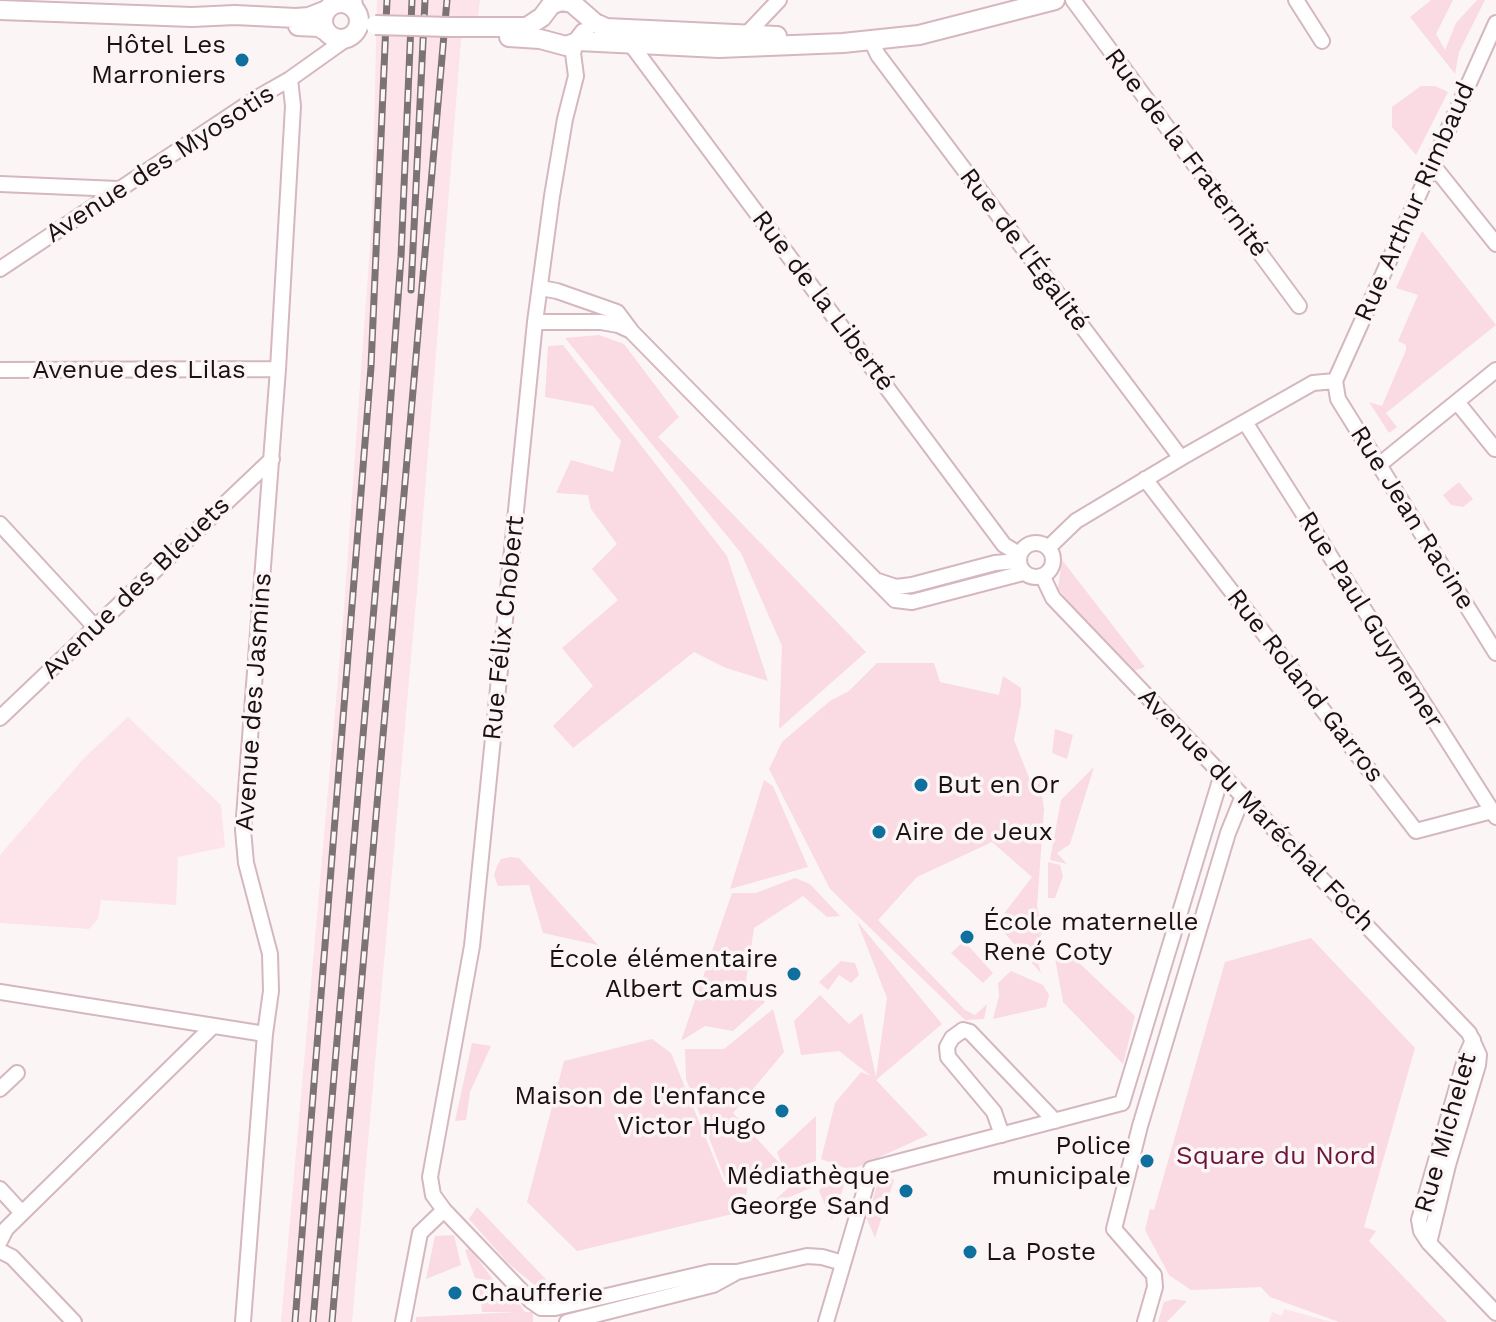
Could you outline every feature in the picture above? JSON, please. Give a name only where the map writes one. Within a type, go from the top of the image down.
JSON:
[{"type":"main road","points":[[479,28],[510,37],[540,39],[566,46],[577,42],[710,48],[843,43],[919,35],[1000,7],[1055,0]]},
{"type":"main road","points":[[0,10],[192,17],[248,26],[316,26],[345,18],[479,28],[525,27],[544,9],[556,3],[573,4],[595,23],[613,29],[747,34],[843,43]]},
{"type":"main road","points":[[573,4],[586,27],[577,42]]},
{"type":"main road","points":[[544,9],[541,30],[553,44]]},
{"type":"street","points":[[710,48],[718,42],[739,41],[779,0]]},
{"type":"street","name":"Rue de la Fraternité","points":[[1073,0],[1299,306]]},
{"type":"street","points":[[1296,0],[1322,41]]},
{"type":"street","name":"Avenue des Myosotis","points":[[0,269],[319,58],[345,18]]},
{"type":"street","name":"Rue Arthur Rimbaud","points":[[1335,381],[1496,23]]},
{"type":"street","name":"Rue de l'Égalité","points":[[871,40],[878,55],[1181,458]]},
{"type":"street","name":"Rue Félix Chobert","points":[[444,1210],[433,1195],[430,1177],[472,946],[535,322],[552,196],[568,102],[576,76],[573,53],[577,42]]},
{"type":"street","name":"Rue de la Liberté","points":[[630,43],[1004,545],[1020,562]]},
{"type":"street","points":[[553,44],[563,55],[569,72],[571,85],[568,102]]},
{"type":"street","name":"Avenue des Jasmins","points":[[243,1322],[271,991],[270,954],[246,863],[243,830],[278,369],[293,106],[290,79]]},
{"type":"street","points":[[1432,164],[1495,240]]},
{"type":"street","points":[[0,184],[119,189]]},
{"type":"street","points":[[541,288],[617,312],[632,332],[866,573],[881,583],[896,587],[995,563],[1020,562]]},
{"type":"street","points":[[535,322],[601,322],[632,332]]},
{"type":"street","name":"Avenue des Lilas","points":[[0,370],[278,369]]},
{"type":"street","points":[[1379,465],[1496,370]]},
{"type":"street","points":[[1048,548],[1076,521],[1181,458],[1313,383],[1335,381]]},
{"type":"street","name":"Rue Jean Racine","points":[[1335,381],[1338,399],[1496,653]]},
{"type":"street","points":[[1457,402],[1495,449]]},
{"type":"street","name":"Rue Paul Guynemer","points":[[1245,422],[1494,814]]},
{"type":"street","name":"Avenue des Bleuets","points":[[0,718],[272,459]]},
{"type":"street","name":"Rue Roland Garros","points":[[1145,479],[1416,831],[1494,814]]},
{"type":"street","points":[[0,524],[95,627]]},
{"type":"street","points":[[1029,544],[1048,548],[1052,553],[1052,567],[1043,577],[1029,577],[1020,562],[1029,544]]},
{"type":"street","name":"Avenue du Maréchal Foch","points":[[1043,577],[1053,598],[1461,1023],[1473,1040]]},
{"type":"street","points":[[1122,1103],[1222,774]]},
{"type":"street","points":[[1145,1322],[1155,1287],[1154,1275],[1114,1229],[1140,1126],[1228,833],[1243,796]]},
{"type":"street","points":[[0,992],[265,1034]]},
{"type":"street","points":[[0,1241],[6,1229],[212,1027]]},
{"type":"street","points":[[1002,1135],[994,1112],[948,1057],[947,1047],[952,1038],[963,1030],[970,1032],[1055,1121]]},
{"type":"street","name":"Rue Michelet","points":[[1473,1040],[1419,1220],[1421,1231],[1429,1243],[1496,1313]]},
{"type":"street","points":[[0,1089],[17,1073]]},
{"type":"street","points":[[826,1322],[871,1169],[1122,1103]]},
{"type":"street","points":[[1122,1103],[1140,1126]]},
{"type":"street","points":[[0,1189],[22,1213]]},
{"type":"street","points":[[403,1322],[420,1233],[444,1210],[543,1315],[555,1308],[710,1272],[737,1272],[807,1256],[843,1263]]},
{"type":"street","points":[[0,1251],[12,1257],[74,1322]]},
{"type":"street","points":[[567,1322],[713,1285],[737,1272]]},
{"type":"shaded area","points":[[377,0],[480,0],[478,17],[463,16],[417,591],[352,1322],[281,1322],[343,621],[372,218]]},
{"type":"shaded area","points":[[128,717],[221,805],[225,847],[178,857],[176,905],[101,900],[98,919],[89,929],[0,923],[0,855],[85,757]]},
{"type":"shaded area","points":[[1284,1309],[1332,1322],[1269,1322],[1272,1312],[1282,1316]]},
{"type":"green space","points":[[1431,0],[1453,0],[1436,34],[1445,50],[1456,23],[1477,0],[1485,0],[1459,52],[1455,74],[1410,17]]},
{"type":"green space","points":[[1421,86],[1435,86],[1448,92],[1416,155],[1392,127],[1392,107]]},
{"type":"green space","points":[[1422,231],[1496,325],[1386,413],[1397,427],[1389,433],[1369,402],[1382,406],[1406,350],[1406,345],[1398,341],[1418,295],[1396,288]]},
{"type":"green space","points":[[599,335],[624,344],[679,417],[658,437],[866,652],[779,729],[782,646],[741,553],[565,338]]},
{"type":"green space","points":[[563,345],[727,556],[768,681],[726,668],[694,652],[573,748],[553,726],[593,686],[562,648],[618,600],[592,569],[617,544],[591,509],[588,495],[556,493],[571,460],[613,472],[621,441],[593,406],[545,397],[548,346]]},
{"type":"green space","points":[[1459,482],[1473,499],[1463,507],[1451,505],[1443,495]]},
{"type":"green space","points":[[1062,560],[1145,667],[1130,672],[1082,622],[1058,588]]},
{"type":"green space","points":[[877,663],[934,663],[940,682],[999,695],[1003,676],[1021,688],[1014,740],[1034,790],[1040,782],[1044,809],[1037,907],[1043,931],[1034,948],[1041,973],[996,924],[1032,877],[992,842],[917,877],[878,920],[965,1010],[975,1015],[987,1004],[984,1019],[965,1020],[830,889],[769,769],[782,742],[830,701],[849,691]]},
{"type":"green space","points":[[1055,729],[1073,735],[1067,759],[1052,753]]},
{"type":"green space","points":[[1094,767],[1070,844],[1057,853],[1067,864],[1050,860],[1061,800]]},
{"type":"green space","points":[[764,780],[773,786],[808,867],[730,889]]},
{"type":"green space","points":[[519,858],[598,945],[543,933],[529,885],[498,886],[494,875],[497,866],[501,859]]},
{"type":"green space","points":[[1048,862],[1060,865],[1063,876],[1055,898],[1048,898]]},
{"type":"green space","points":[[795,878],[810,884],[840,916],[827,917],[803,896],[754,928],[746,981],[765,1002],[733,1031],[705,1026],[681,1041],[732,893],[756,893]]},
{"type":"green space","points":[[857,921],[942,1024],[876,1080],[928,1135],[851,1170],[821,1159],[835,1103],[861,1072],[871,1076],[839,1051],[801,1055],[794,1021],[820,995],[849,1024],[862,1013],[876,1077],[887,998]]},
{"type":"green space","name":"Square du Nord","points":[[1311,938],[1415,1048],[1364,1227],[1376,1231],[1369,1241],[1447,1322],[1339,1322],[1270,1297],[1261,1287],[1191,1290],[1169,1275],[1145,1230],[1150,1209],[1154,1210],[1225,962]]},
{"type":"green space","points":[[964,941],[993,973],[983,983],[951,953]]},
{"type":"green space","points":[[1054,952],[1075,959],[1135,1016],[1123,1064],[1063,1002]]},
{"type":"green space","points":[[841,961],[855,963],[859,975],[851,983],[839,975],[828,990],[819,982]]},
{"type":"green space","points":[[1011,971],[1043,985],[1049,995],[1046,1007],[993,1019],[999,996],[998,983]]},
{"type":"green space","points":[[773,1009],[784,1052],[733,1113],[783,1167],[726,1181],[686,1079],[685,1049],[724,1049]]},
{"type":"green space","points":[[652,1039],[671,1053],[724,1183],[748,1177],[745,1211],[577,1251],[527,1202],[564,1061]]},
{"type":"green space","points":[[472,1043],[491,1046],[470,1092],[466,1120],[455,1121]]},
{"type":"green space","points":[[816,1116],[816,1161],[785,1171],[777,1152]]},
{"type":"green space","points":[[819,1172],[815,1186],[767,1207],[794,1183],[791,1178]]},
{"type":"green space","points":[[829,1172],[848,1174],[832,1220],[819,1191]]},
{"type":"green space","points":[[881,1172],[894,1180],[875,1238],[867,1219]]},
{"type":"green space","points":[[477,1207],[558,1292],[549,1297],[508,1263],[469,1219]]},
{"type":"green space","points":[[454,1235],[461,1265],[426,1279],[435,1236]]},
{"type":"green space","points":[[470,1248],[494,1281],[475,1278],[465,1250]]},
{"type":"green space","points":[[479,1286],[510,1290],[525,1312],[533,1312],[533,1322],[416,1322],[416,1317],[518,1312],[482,1312]]},
{"type":"green space","points":[[1174,1299],[1187,1301],[1167,1322],[1158,1322],[1164,1302]]},
{"type":"railway","points":[[295,1322],[371,367],[387,0]]},
{"type":"railway","points":[[313,1322],[385,478],[401,257],[412,0]]},
{"type":"railway","points":[[411,290],[425,0]]},
{"type":"railway","points":[[332,1322],[447,0]]},
{"type":"place","name":"Hôtel Les Marroniers","points":[[242,60]]},
{"type":"place","name":"But en Or","points":[[921,785]]},
{"type":"place","name":"Aire de Jeux","points":[[879,832]]},
{"type":"place","name":"École maternelle René Coty","points":[[967,937]]},
{"type":"place","name":"École élémentaire Albert Camus","points":[[794,974]]},
{"type":"place","name":"Maison de l'enfance Victor Hugo","points":[[782,1111]]},
{"type":"place","name":"Police municipale","points":[[1147,1161]]},
{"type":"place","name":"Médiathèque George Sand","points":[[906,1191]]},
{"type":"place","name":"La Poste","points":[[970,1252]]},
{"type":"place","name":"Chaufferie","points":[[455,1293]]}]
